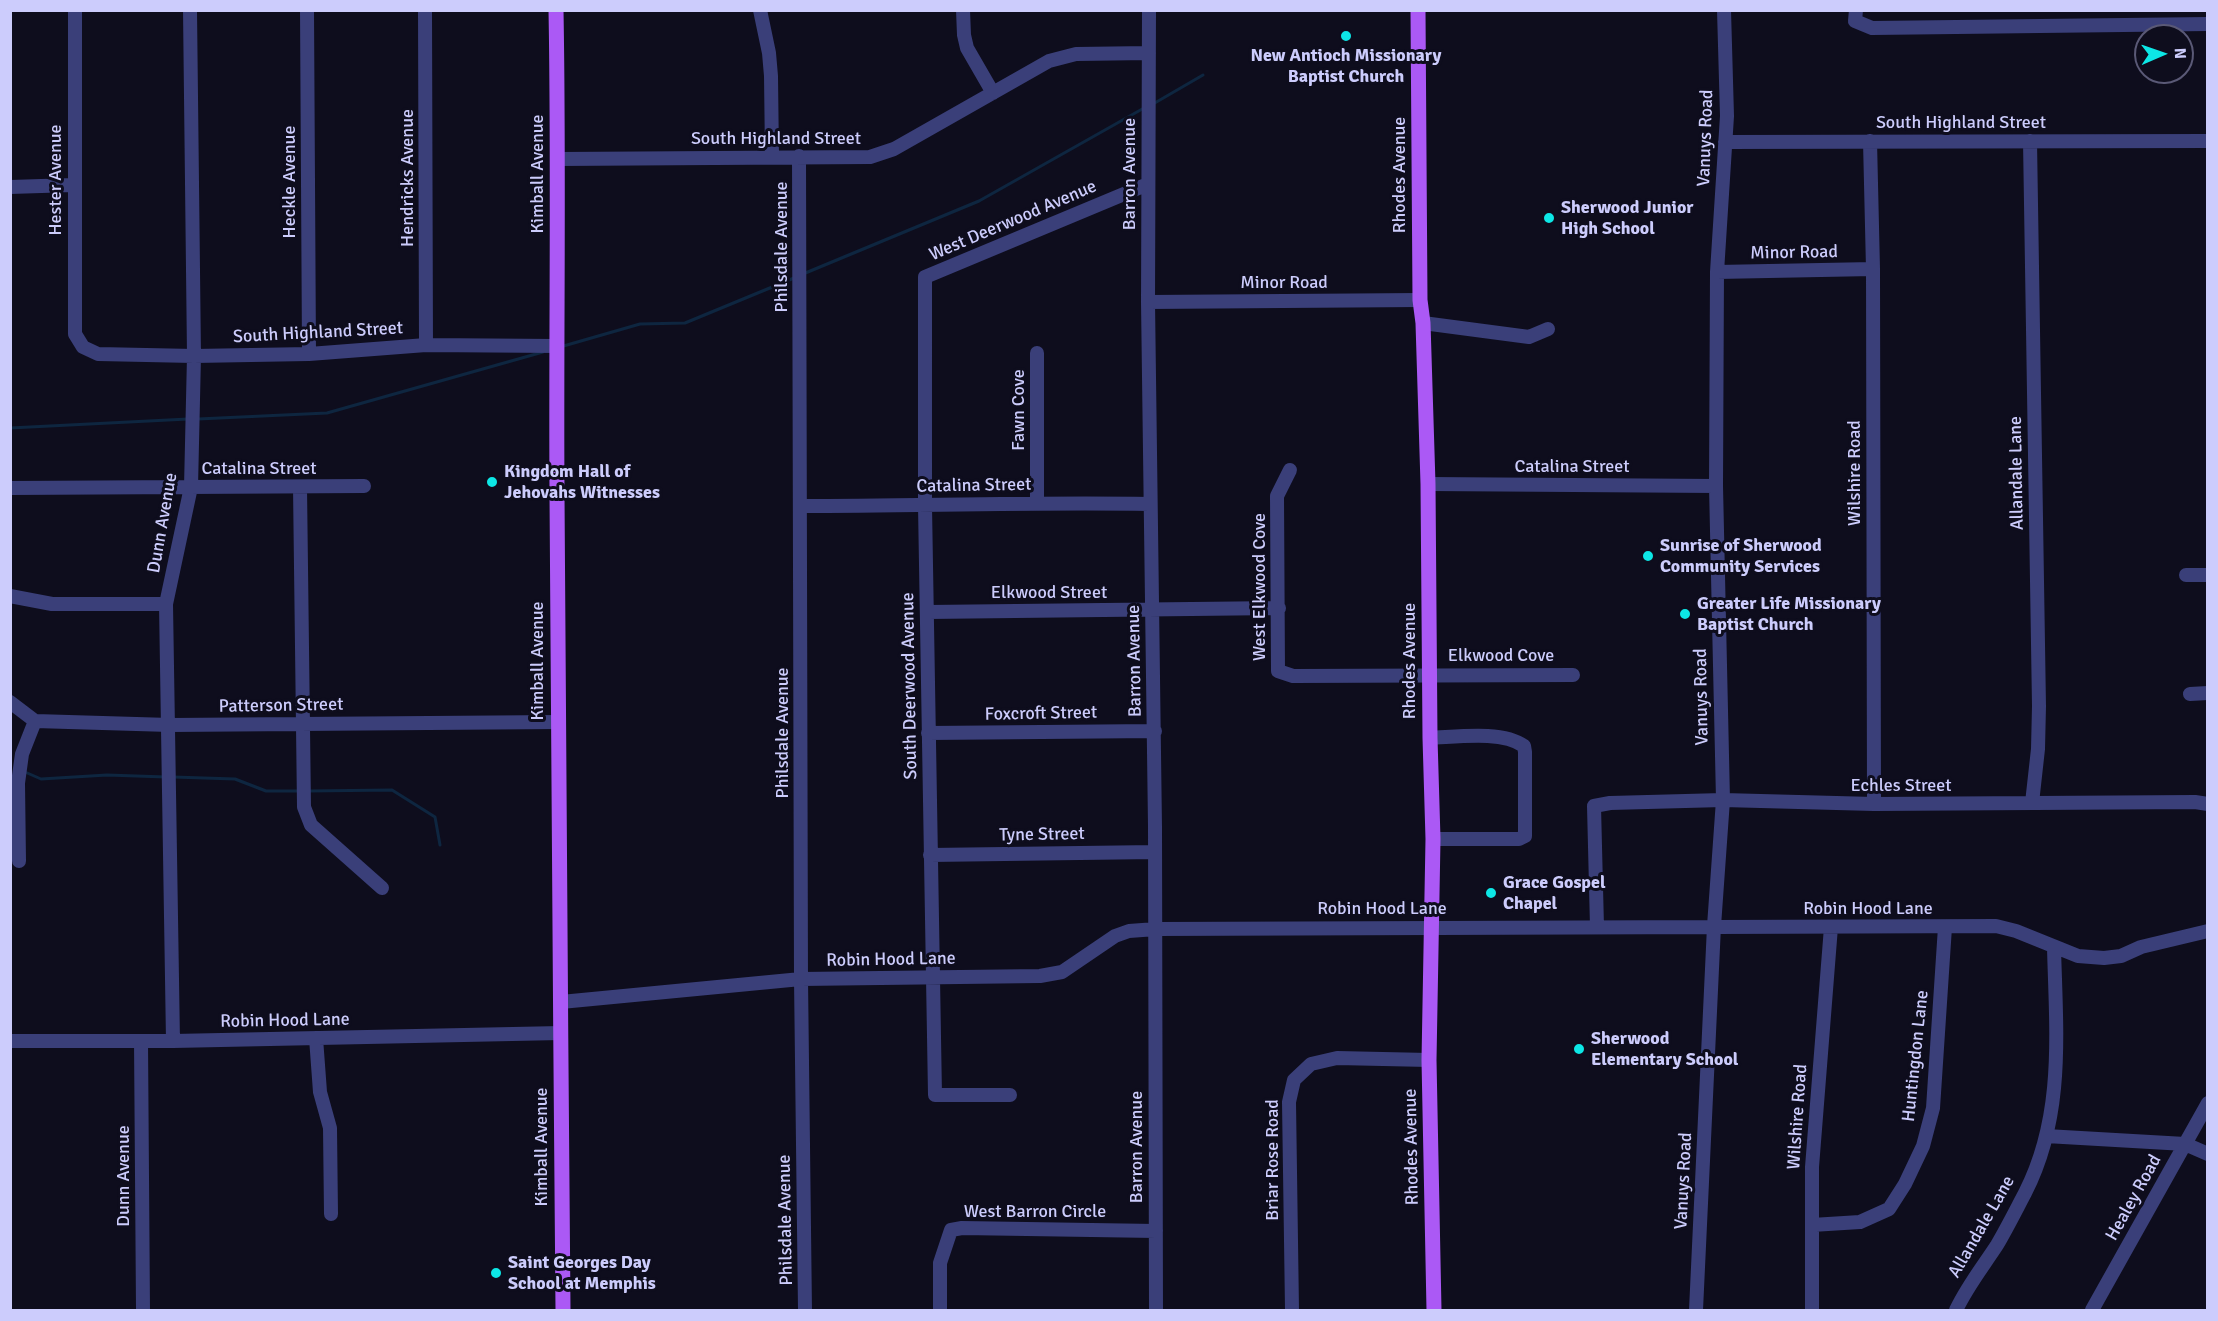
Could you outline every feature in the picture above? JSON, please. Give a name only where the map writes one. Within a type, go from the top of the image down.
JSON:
[{"type":"main road","name":"Kimball Avenue","points":[[556,10],[559,159],[556,346],[563,1311]]},
{"type":"main road","name":"Rhodes Avenue","points":[[1418,10],[1420,300],[1423,323],[1428,484],[1433,839],[1429,1059],[1434,1311]]},
{"type":"street","name":"Hester Avenue","points":[[75,10],[73,185],[75,334],[83,347]]},
{"type":"street","name":"Dunn Avenue","points":[[173,1041],[170,725],[166,604],[190,487],[194,356],[190,10]]},
{"type":"street","name":"Heckle Avenue","points":[[307,10],[309,354]]},
{"type":"street","name":"Hendricks Avenue","points":[[425,10],[426,345]]},
{"type":"street","name":"Philsdale Avenue","points":[[760,10],[769,53],[771,76],[772,157]]},
{"type":"street","points":[[963,10],[967,48],[993,93]]},
{"type":"street","name":"Barron Avenue","points":[[1149,10],[1149,504],[1155,730],[1156,1311]]},
{"type":"street","name":"Vanuys Road","points":[[1696,1311],[1714,926],[1723,800],[1716,486],[1717,272],[1727,116],[1724,10]]},
{"type":"street","points":[[1856,10],[1856,21],[1872,28],[2208,24]]},
{"type":"street","name":"South Highland Street","points":[[559,159],[870,156],[894,149],[1049,61],[1076,54],[1149,53]]},
{"type":"street","name":"South Highland Street","points":[[1725,142],[2204,139]]},
{"type":"street","name":"Wilshire Road","points":[[1870,141],[1874,804]]},
{"type":"street","name":"Allandale Lane","points":[[2030,141],[2039,706],[2038,749],[2032,803]]},
{"type":"street","name":"Philsdale Avenue","points":[[800,156],[801,980],[805,1311]]},
{"type":"street","name":"West Deerwood Avenue","points":[[925,277],[1148,184]]},
{"type":"street","points":[[10,187],[73,185]]},
{"type":"street","name":"Minor Road","points":[[1717,272],[1872,269]]},
{"type":"street","name":"South Deerwood Avenue","points":[[925,277],[925,506],[935,1095],[1010,1095]]},
{"type":"street","name":"Minor Road","points":[[1148,302],[1420,300]]},
{"type":"street","points":[[1423,323],[1529,337],[1548,329]]},
{"type":"street","name":"South Highland Street","points":[[83,347],[98,354],[194,356],[309,354],[426,345],[556,346]]},
{"type":"street","name":"Fawn Cove","points":[[1037,353],[1038,502]]},
{"type":"street","name":"West Elkwood Cove","points":[[1290,470],[1277,495],[1278,671],[1293,676],[1429,674]]},
{"type":"street","name":"Catalina Street","points":[[1428,484],[1716,486]]},
{"type":"street","name":"Catalina Street","points":[[10,488],[364,486]]},
{"type":"street","points":[[300,487],[304,807],[311,825],[382,888]]},
{"type":"street","name":"Catalina Street","points":[[801,506],[925,506],[1038,502],[1149,504]]},
{"type":"street","points":[[2186,575],[2208,575]]},
{"type":"street","points":[[10,596],[52,604],[166,604]]},
{"type":"street","name":"Elkwood Street","points":[[928,612],[1279,608]]},
{"type":"street","name":"Elkwood Cove","points":[[1429,674],[1573,675]]},
{"type":"street","points":[[2190,694],[2208,693]]},
{"type":"street","points":[[10,702],[35,721],[22,754],[19,774],[19,861]]},
{"type":"street","name":"Patterson Street","points":[[35,721],[170,725],[558,722]]},
{"type":"street","name":"Foxcroft Street","points":[[928,733],[1155,730]]},
{"type":"street","points":[[1430,738],[1487,736],[1519,742],[1524,746],[1525,752],[1525,836],[1519,839],[1433,839]]},
{"type":"street","name":"Echles Street","points":[[1597,927],[1594,806],[1610,803],[1723,800],[1874,804],[2195,802],[2208,804]]},
{"type":"street","name":"Tyne Street","points":[[930,855],[1155,852]]},
{"type":"street","name":"Robin Hood Lane","points":[[561,1002],[801,980],[1040,976],[1062,972],[1115,936],[1129,931],[1156,929],[1995,926],[2016,931],[2078,956],[2103,958],[2121,956],[2141,947],[2208,931]]},
{"type":"street","name":"Wilshire Road","points":[[1812,1311],[1812,1167],[1831,927]]},
{"type":"street","name":"Huntingdon Lane","points":[[1812,1225],[1860,1222],[1889,1209],[1905,1184],[1923,1146],[1933,1108],[1945,927]]},
{"type":"street","name":"Allandale Lane","points":[[1956,1311],[1968,1285],[1998,1243],[2026,1190],[2046,1136],[2054,1102],[2056,1065],[2054,947]]},
{"type":"street","name":"Robin Hood Lane","points":[[10,1041],[173,1041],[561,1033]]},
{"type":"street","points":[[316,1038],[320,1092],[330,1128],[332,1214]]},
{"type":"street","name":"Dunn Avenue","points":[[141,1041],[143,1311]]},
{"type":"street","name":"Briar Rose Road","points":[[1292,1311],[1289,1102],[1294,1080],[1311,1064],[1337,1058],[1429,1059]]},
{"type":"street","name":"Healey Road","points":[[2092,1311],[2208,1103]]},
{"type":"street","points":[[2046,1136],[2185,1144],[2208,1154]]},
{"type":"street","name":"West Barron Circle","points":[[940,1311],[939,1263],[951,1230],[962,1228],[1156,1231]]},
{"type":"waterway","points":[[1153,104],[1203,75]]},
{"type":"waterway","points":[[803,274],[979,201],[1144,108]]},
{"type":"waterway","points":[[560,347],[640,324],[685,323],[794,278]]},
{"type":"waterway","points":[[198,419],[327,413],[543,352]]},
{"type":"waterway","points":[[10,428],[188,419]]},
{"type":"waterway","points":[[25,772],[41,779],[107,775],[166,777]]},
{"type":"waterway","points":[[173,777],[235,779],[266,791],[299,791]]},
{"type":"waterway","points":[[308,791],[392,790],[435,817],[440,845]]},
{"type":"place","name":"New Antioch Missionary Baptist Church","points":[[1346,36]]},
{"type":"place","name":"Sherwood Junior High School","points":[[1549,218]]},
{"type":"place","name":"Kingdom Hall of Jehovahs Witnesses","points":[[492,482]]},
{"type":"place","name":"Sunrise of Sherwood Community Services","points":[[1648,556]]},
{"type":"place","name":"Greater Life Missionary Baptist Church","points":[[1685,614]]},
{"type":"place","name":"Grace Gospel Chapel","points":[[1491,893]]},
{"type":"place","name":"Sherwood Elementary School","points":[[1579,1049]]},
{"type":"place","name":"Saint Georges Day School at Memphis","points":[[496,1273]]}]
